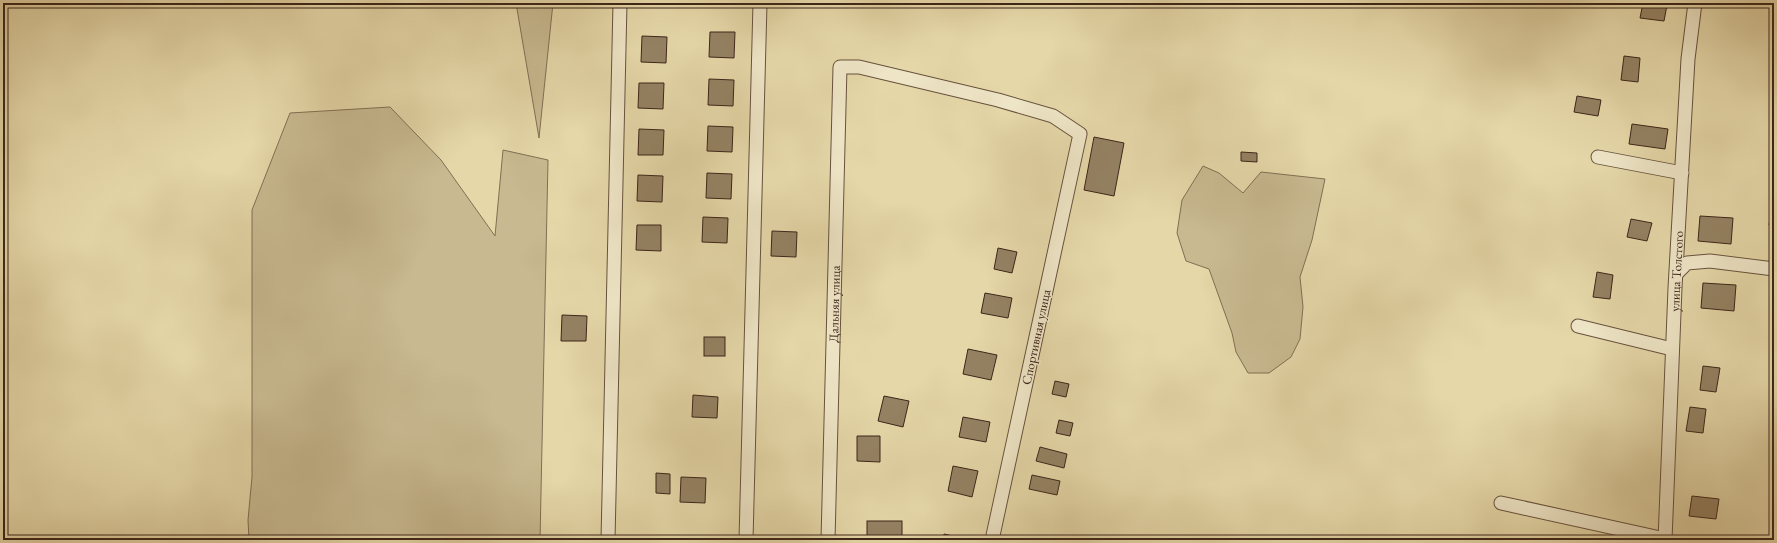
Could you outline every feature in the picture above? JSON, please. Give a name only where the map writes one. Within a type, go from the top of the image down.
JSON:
[{"type":"street","points":[[608,540],[620,3]]},
{"type":"street","points":[[746,540],[760,3]]},
{"type":"street","name":"улица Толстого","points":[[1665,539],[1672,349],[1688,59],[1695,3]]},
{"type":"street","name":"Спортивная улица","points":[[840,67],[859,67],[998,100],[1053,116],[1080,134],[992,540]]},
{"type":"street","name":"Дальняя улица","points":[[828,540],[840,67]]},
{"type":"street","points":[[1598,157],[1682,173]]},
{"type":"street","points":[[1677,273],[1688,263],[1710,261],[1774,269]]},
{"type":"street","points":[[1578,326],[1672,349]]},
{"type":"street","points":[[1501,503],[1665,539]]},
{"type":"shaded area","points":[[516,3],[553,3],[539,138]]},
{"type":"shaded area","points":[[390,107],[441,160],[495,236],[503,150],[548,160],[540,540],[249,540],[248,520],[252,477],[252,210],[290,113]]},
{"type":"shaded area","points":[[1203,166],[1219,173],[1243,193],[1261,172],[1325,179],[1312,240],[1300,277],[1303,307],[1300,339],[1291,357],[1269,373],[1248,373],[1236,352],[1232,333],[1209,269],[1186,261],[1177,233],[1182,200]]},
{"type":"building","points":[[1643,3],[1667,5],[1664,21],[1640,18]]},
{"type":"building","points":[[710,32],[735,32],[734,58],[709,57]]},
{"type":"building","points":[[642,36],[667,37],[666,63],[641,62]]},
{"type":"building","points":[[1624,56],[1640,58],[1638,82],[1621,80]]},
{"type":"building","points":[[709,79],[734,80],[733,106],[708,105]]},
{"type":"building","points":[[639,83],[664,83],[663,109],[638,108]]},
{"type":"building","points":[[1577,96],[1601,100],[1598,116],[1574,112]]},
{"type":"building","points":[[1632,124],[1668,129],[1665,149],[1629,144]]},
{"type":"building","points":[[708,126],[733,127],[732,152],[707,151]]},
{"type":"building","points":[[639,129],[664,130],[663,155],[638,155]]},
{"type":"building","points":[[1094,137],[1124,143],[1114,196],[1084,190]]},
{"type":"building","points":[[1241,152],[1257,153],[1257,162],[1241,161]]},
{"type":"building","points":[[707,173],[732,174],[731,199],[706,198]]},
{"type":"building","points":[[638,175],[663,176],[662,202],[637,201]]},
{"type":"building","points":[[1771,212],[1774,213],[1774,226],[1769,225]]},
{"type":"building","points":[[1700,216],[1733,218],[1731,244],[1698,241]]},
{"type":"building","points":[[703,217],[728,218],[727,243],[702,242]]},
{"type":"building","points":[[1631,219],[1652,223],[1647,241],[1627,237]]},
{"type":"building","points":[[637,225],[661,225],[661,251],[636,250]]},
{"type":"building","points":[[772,231],[797,232],[796,257],[771,256]]},
{"type":"building","points":[[998,248],[1017,252],[1012,273],[994,269]]},
{"type":"building","points":[[1597,272],[1613,275],[1610,299],[1593,297]]},
{"type":"building","points":[[1703,283],[1736,285],[1734,311],[1701,308]]},
{"type":"building","points":[[985,293],[1012,298],[1008,318],[981,313]]},
{"type":"building","points":[[562,315],[587,316],[586,341],[561,341]]},
{"type":"building","points":[[704,337],[725,337],[725,356],[704,356]]},
{"type":"building","points":[[968,349],[997,355],[991,380],[963,374]]},
{"type":"building","points":[[1703,366],[1720,368],[1716,392],[1700,390]]},
{"type":"building","points":[[1055,381],[1069,384],[1066,397],[1052,394]]},
{"type":"building","points":[[693,395],[718,397],[717,418],[692,417]]},
{"type":"building","points":[[884,396],[909,401],[903,427],[878,421]]},
{"type":"building","points":[[1690,407],[1706,409],[1703,433],[1686,431]]},
{"type":"building","points":[[963,417],[990,422],[986,442],[959,437]]},
{"type":"building","points":[[1059,420],[1073,423],[1070,436],[1056,433]]},
{"type":"building","points":[[857,436],[880,436],[880,462],[857,461]]},
{"type":"building","points":[[1040,447],[1067,454],[1064,468],[1036,461]]},
{"type":"building","points":[[953,466],[978,471],[972,497],[948,491]]},
{"type":"building","points":[[656,473],[670,474],[670,494],[656,493]]},
{"type":"building","points":[[1032,475],[1060,481],[1057,495],[1029,489]]},
{"type":"building","points":[[681,477],[706,478],[705,503],[680,502]]},
{"type":"building","points":[[1692,496],[1719,499],[1716,519],[1689,516]]},
{"type":"building","points":[[867,521],[902,521],[902,540],[867,540]]},
{"type":"building","points":[[944,534],[962,538],[962,540],[943,540]]}]
